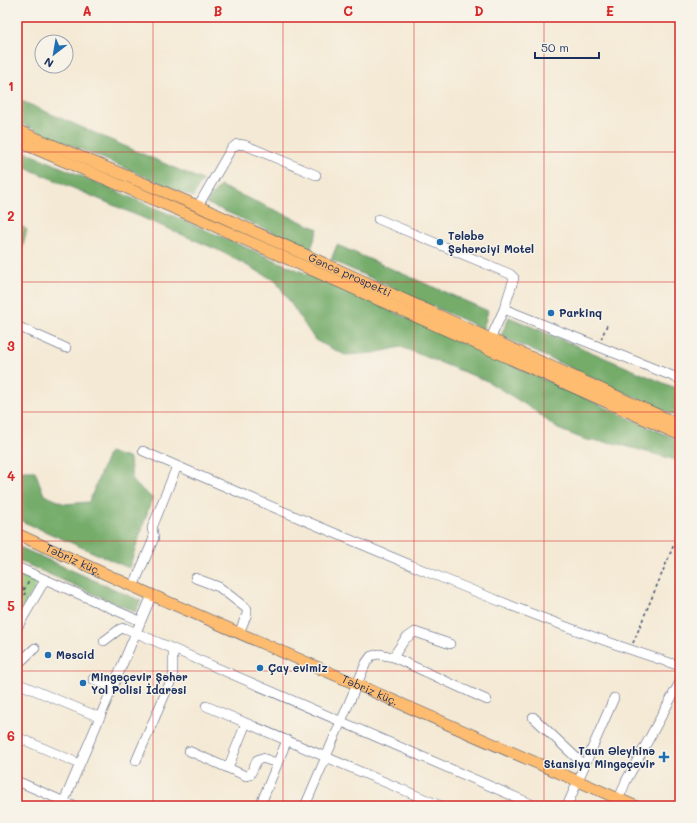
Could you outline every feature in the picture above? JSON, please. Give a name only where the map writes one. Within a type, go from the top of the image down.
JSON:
[{"type":"main road","name":"Gəncə prospekti","points":[[17,130],[198,206],[680,435]]},
{"type":"main road","name":"Gəncə prospekti","points":[[17,141],[680,425]]},
{"type":"main road","name":"Təbriz küç.","points":[[17,534],[133,587],[578,781],[618,802],[635,806]]},
{"type":"street","points":[[198,206],[231,149],[237,144],[245,145],[316,175]]},
{"type":"street","points":[[378,219],[510,274],[514,278],[514,284],[489,343]]},
{"type":"street","points":[[504,308],[680,379]]},
{"type":"street","points":[[17,326],[66,348]]},
{"type":"street","points":[[143,451],[299,520],[480,594],[630,650],[680,666]]},
{"type":"street","points":[[133,587],[154,538],[152,528],[177,466]]},
{"type":"street","points":[[17,567],[140,621]]},
{"type":"street","points":[[195,578],[219,587],[247,609],[247,614],[239,633]]},
{"type":"street","points":[[17,628],[45,580]]},
{"type":"street","points":[[63,804],[152,595]]},
{"type":"street","points":[[104,641],[120,629],[125,628],[536,806]]},
{"type":"street","points":[[393,657],[409,634],[415,632],[450,644]]},
{"type":"street","points":[[17,665],[35,648]]},
{"type":"street","points":[[136,761],[173,676],[173,649]]},
{"type":"street","points":[[305,806],[366,663],[371,656],[380,654],[393,657],[487,700]]},
{"type":"street","points":[[93,679],[112,687]]},
{"type":"street","points":[[618,802],[626,781],[680,682]]},
{"type":"street","points":[[17,683],[99,717]]},
{"type":"street","points":[[567,806],[614,698]]},
{"type":"street","points":[[206,706],[436,805]]},
{"type":"street","points":[[533,717],[584,765]]},
{"type":"street","points":[[228,768],[246,723]]},
{"type":"street","points":[[17,737],[80,764]]},
{"type":"street","points":[[260,806],[287,740]]},
{"type":"street","points":[[189,751],[246,776],[250,775],[257,760],[262,758],[277,763]]},
{"type":"street","points":[[17,781],[63,804],[74,806]]},
{"type":"path","points":[[598,346],[607,325]]},
{"type":"path","points":[[630,650],[680,530]]},
{"type":"path","points":[[24,600],[24,590],[30,580]]},
{"type":"path","points":[[17,584],[24,590]]},
{"type":"green space","points":[[17,99],[202,180],[193,197],[17,122]]},
{"type":"green space","points":[[17,148],[399,314],[680,441],[680,461],[614,443],[586,440],[558,429],[531,408],[487,381],[401,347],[374,353],[345,355],[315,340],[276,281],[218,250],[17,164]]},
{"type":"green space","points":[[220,186],[318,229],[311,249],[206,203]]},
{"type":"green space","points":[[17,222],[27,230],[21,253],[17,255]]},
{"type":"green space","points":[[337,245],[488,311],[483,329],[331,260]]},
{"type":"green space","points":[[509,317],[680,390],[680,418],[501,336]]},
{"type":"green space","points":[[109,452],[130,459],[132,481],[152,498],[129,568],[17,519],[17,471],[35,471],[44,495],[65,504],[89,502]]},
{"type":"green space","points":[[17,546],[141,601],[135,612],[17,560]]},
{"type":"green space","points":[[17,574],[37,583],[17,618]]},
{"type":"place","name":"Tələbə Şəhərciyi Motel","points":[[440,242]]},
{"type":"place","name":"Parkinq","points":[[551,313]]},
{"type":"place","name":"Məscid","points":[[48,655]]},
{"type":"place","name":"Çay evimiz","points":[[260,668]]},
{"type":"place","name":"Mingəçevir Şəhər Yol Polisi İdarəsi","points":[[83,683]]},
{"type":"place","name":"Taun Əleyhinə Stansiya Mingəçevir","points":[[664,757]]}]
